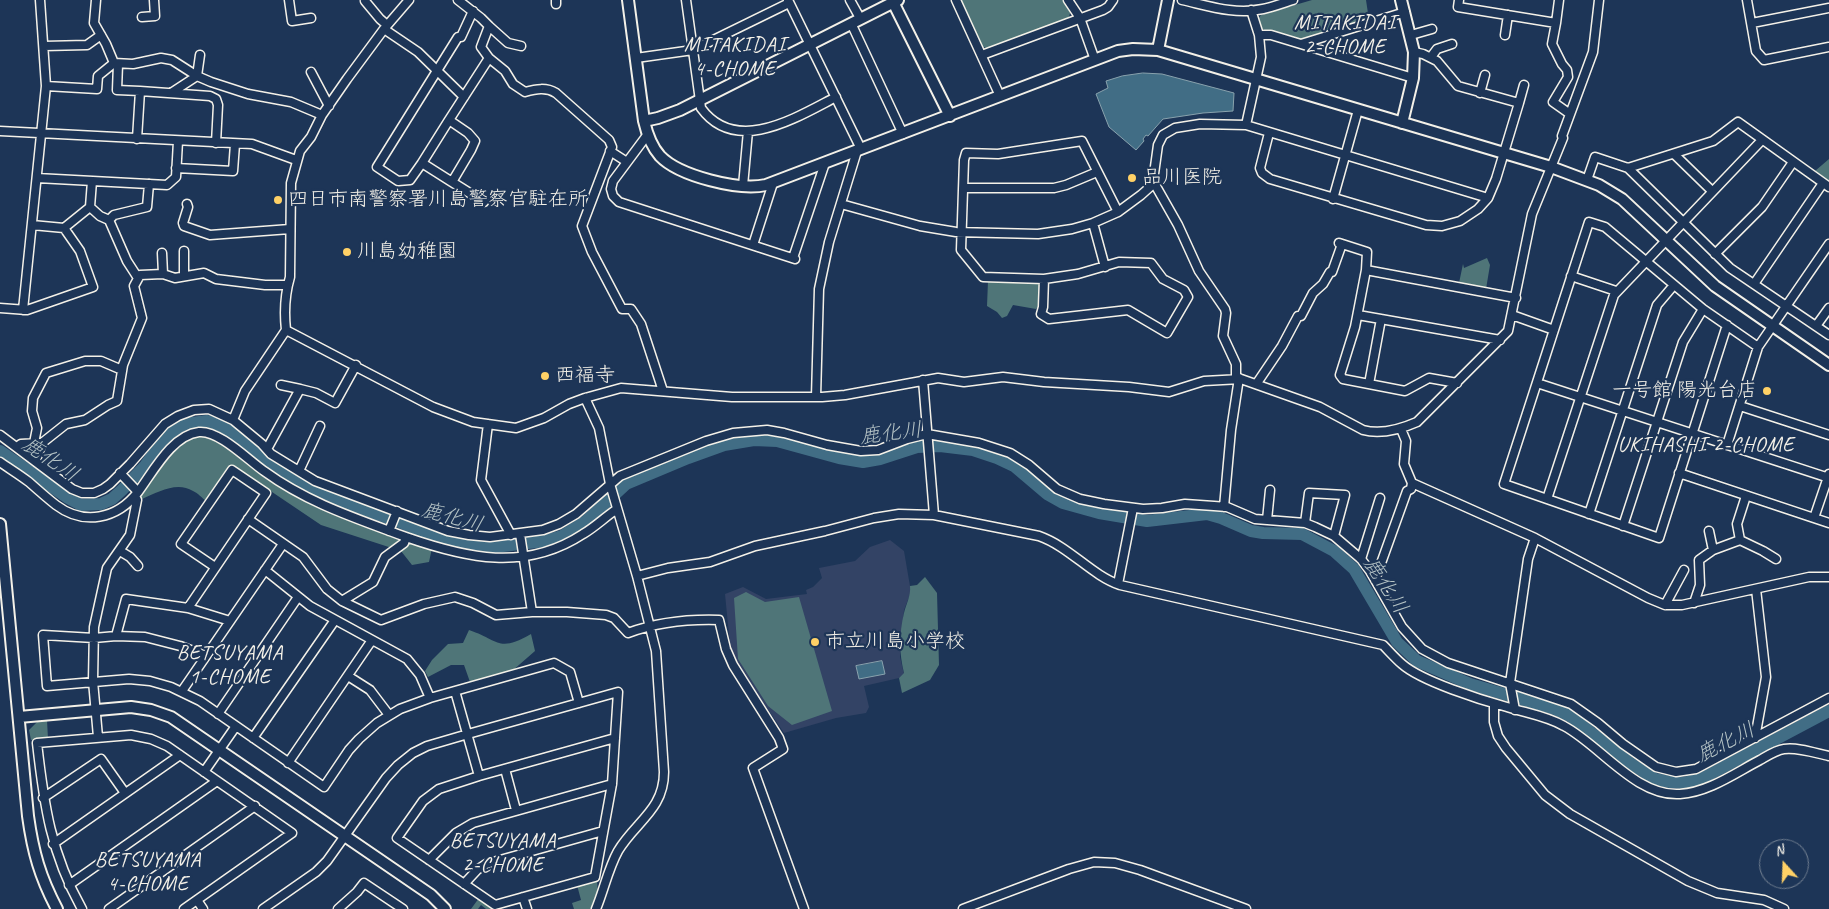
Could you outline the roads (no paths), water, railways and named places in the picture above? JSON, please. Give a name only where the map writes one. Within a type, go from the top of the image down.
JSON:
[{"type":"street","points":[[23,310],[46,86],[40,0]]},
{"type":"street","points":[[96,0],[94,19],[96,28],[116,64],[117,90],[210,96],[216,99],[218,105],[216,143]]},
{"type":"street","points":[[142,17],[155,16],[154,0]]},
{"type":"street","points":[[289,0],[292,21],[311,18]]},
{"type":"street","points":[[233,420],[245,391],[286,330],[287,285],[290,277],[291,183],[296,160],[300,151],[311,138],[322,115],[408,0]]},
{"type":"street","points":[[458,0],[508,43],[521,46]]},
{"type":"street","points":[[628,0],[644,121],[648,134],[660,156],[675,167],[688,173],[743,186],[757,187],[1118,52],[1133,49],[1158,50],[1551,167],[1607,188],[1622,199],[1715,286],[1829,365]]},
{"type":"street","points":[[850,0],[855,21],[903,134]]},
{"type":"street","points":[[956,0],[1000,96]]},
{"type":"street","points":[[1068,0],[1080,18],[1096,60]]},
{"type":"street","points":[[982,55],[1103,10],[1113,0]]},
{"type":"street","points":[[1158,50],[1168,0]]},
{"type":"street","points":[[1182,0],[1227,10],[1263,9],[1293,0]]},
{"type":"street","points":[[1401,0],[1414,52],[1412,78],[1402,122]]},
{"type":"street","points":[[1459,0],[1458,7],[1556,23]]},
{"type":"street","points":[[1559,0],[1552,44],[1567,70],[1568,77],[1553,102],[1570,114]]},
{"type":"street","points":[[286,330],[433,407],[464,419],[516,428],[544,418],[569,404],[621,388],[732,397],[816,397],[845,395],[941,378],[964,382],[1003,377],[1169,392],[1204,381],[1237,379],[1257,384],[1320,408],[1363,430],[1370,432],[1402,429],[1417,422],[1508,331],[1532,214],[1563,138],[1562,136],[1593,52],[1599,0]]},
{"type":"street","points":[[1747,0],[1756,51],[1764,60],[1829,48]]},
{"type":"street","points":[[365,1],[386,27],[418,52],[464,97]]},
{"type":"street","points":[[687,1],[701,108],[708,118],[715,123],[724,128],[748,131],[771,128],[836,97]]},
{"type":"street","points":[[636,58],[693,50],[789,1],[836,97],[859,150],[825,259],[819,289],[816,397]]},
{"type":"street","points":[[644,121],[658,118],[700,100],[895,1],[950,116]]},
{"type":"street","points":[[1752,23],[1829,8]]},
{"type":"street","points":[[1246,125],[1261,57],[1260,34],[1251,10]]},
{"type":"street","points":[[473,11],[461,37],[457,38],[377,167],[398,181],[410,180],[489,58]]},
{"type":"street","points":[[1301,44],[1405,12]]},
{"type":"street","points":[[1505,35],[1508,15]]},
{"type":"street","points":[[489,26],[481,47],[489,58],[506,71],[514,84],[526,92],[543,89],[551,90],[609,140],[612,147],[582,226],[592,252],[622,309],[631,309],[641,324],[663,391]]},
{"type":"street","points":[[1411,35],[1432,29]]},
{"type":"street","points":[[1260,34],[1270,35],[1412,78]]},
{"type":"street","points":[[44,46],[87,45],[101,36]]},
{"type":"street","points":[[1431,57],[1437,49],[1452,44]]},
{"type":"street","points":[[1414,52],[1431,57],[1441,64],[1458,86],[1519,103]]},
{"type":"street","points":[[171,93],[197,76],[200,55]]},
{"type":"street","points":[[46,86],[97,90],[98,76],[116,64],[133,64],[165,59],[172,60],[197,76],[248,94],[291,102],[322,115]]},
{"type":"street","points":[[311,72],[329,106]]},
{"type":"street","points":[[1480,93],[1485,75]]},
{"type":"street","points":[[1269,133],[1260,163],[1262,173],[1270,179],[1411,222],[1433,226],[1451,224],[1466,218],[1488,198],[1496,179],[1524,85]]},
{"type":"street","points":[[137,139],[140,91]]},
{"type":"street","points":[[1333,199],[1358,110]]},
{"type":"street","points":[[449,120],[468,133],[474,141],[471,150],[452,182]]},
{"type":"street","points":[[1628,168],[1713,141],[1738,122],[1826,185],[1754,284]]},
{"type":"street","points":[[841,204],[920,226],[963,232],[1050,233],[1072,229],[1093,223],[1118,212],[1141,195],[1150,187],[1153,181],[1160,139],[1168,131],[1175,128],[1200,124],[1246,125],[1488,198]]},
{"type":"street","points":[[0,131],[178,142],[252,144],[296,160]]},
{"type":"street","points":[[743,186],[748,131]]},
{"type":"street","points":[[648,134],[626,162],[611,186],[613,196],[619,202],[794,258],[825,163]]},
{"type":"street","points":[[1547,499],[1616,291],[1762,141]]},
{"type":"street","points":[[37,178],[167,185],[176,177],[178,142]]},
{"type":"street","points":[[1044,279],[1041,314],[1049,319],[1128,310],[1167,333],[1188,297],[1184,290],[1163,279],[1151,263],[1119,262],[1078,274],[1044,279],[983,277],[961,250],[964,160],[966,153],[998,154],[1082,142],[1118,212]]},
{"type":"street","points":[[176,168],[233,171],[234,144]]},
{"type":"street","points":[[610,151],[626,162]]},
{"type":"street","points":[[1674,154],[1712,191]]},
{"type":"street","points":[[1587,180],[1595,157],[1628,168],[1730,268],[1829,335]]},
{"type":"street","points":[[422,162],[484,202]]},
{"type":"street","points":[[1715,254],[1762,207],[1792,162]]},
{"type":"street","points":[[964,188],[1054,188],[1097,172]]},
{"type":"street","points":[[32,225],[64,228],[90,207],[92,181]]},
{"type":"street","points":[[1153,181],[1178,225],[1199,271],[1226,313],[1223,336],[1236,364],[1237,379],[1224,507]]},
{"type":"street","points":[[753,245],[773,182]]},
{"type":"street","points":[[109,220],[114,215],[147,207],[149,184]]},
{"type":"street","points":[[187,204],[184,226],[210,235],[290,229]]},
{"type":"street","points":[[90,207],[100,216],[109,220],[127,261],[138,278]]},
{"type":"street","points":[[1727,324],[1659,538],[1504,484],[1588,222],[1605,227],[1702,309],[1727,324],[1758,348]]},
{"type":"street","points":[[1093,223],[1105,267]]},
{"type":"street","points":[[0,308],[23,310],[94,289],[80,251],[64,228]]},
{"type":"street","points":[[1257,384],[1282,346],[1298,316],[1301,316],[1312,294],[1332,272],[1340,243],[1367,252],[1366,270],[1358,315],[1340,375],[1343,379],[1405,391],[1430,378],[1457,383]]},
{"type":"street","points":[[1727,445],[1758,348],[1829,244]]},
{"type":"street","points":[[184,251],[184,276]]},
{"type":"street","points":[[162,253],[163,274]]},
{"type":"street","points":[[1366,270],[1516,298]]},
{"type":"street","points":[[17,447],[21,444],[38,443],[66,424],[85,420],[117,401],[122,370],[142,318],[135,288],[140,275],[163,274],[172,278],[204,273],[216,279],[265,285],[287,285]]},
{"type":"street","points":[[1572,276],[1616,291]]},
{"type":"street","points":[[1589,514],[1657,305],[1674,285]]},
{"type":"street","points":[[1816,326],[1829,308]]},
{"type":"street","points":[[1623,526],[1683,342],[1702,309]]},
{"type":"street","points":[[1358,315],[1500,340]]},
{"type":"street","points":[[1512,315],[1554,330]]},
{"type":"street","points":[[1369,384],[1381,319]]},
{"type":"street","points":[[36,460],[38,443],[37,428],[32,411],[33,398],[46,373],[85,361],[101,362],[122,370]]},
{"type":"street","points":[[281,385],[316,393],[335,403],[356,365]]},
{"type":"street","points":[[923,380],[934,515]]},
{"type":"street","points":[[1537,383],[1828,477],[1814,518]]},
{"type":"street","points":[[267,450],[300,389]]},
{"type":"street","points":[[585,398],[599,428],[610,486],[637,576],[656,651],[662,735],[662,786],[652,812],[619,850],[596,909]]},
{"type":"street","points":[[1740,406],[1829,435]]},
{"type":"street","points":[[0,435],[36,460],[72,489],[82,493],[94,493],[103,489],[122,475],[165,424],[178,416],[194,410],[209,409],[233,420],[280,460],[315,481],[448,530],[490,537],[520,535],[559,524],[576,514],[620,476],[706,441],[733,433],[759,430],[784,433],[827,445],[861,451],[878,450],[907,438],[928,434],[979,443],[1000,449],[1019,458],[1053,487],[1067,495],[1104,504],[1133,509],[1151,509],[1185,504],[1224,507],[1248,518],[1305,523],[1315,526],[1334,536],[1361,559],[1408,636],[1422,649],[1448,663],[1571,704],[1650,764],[1669,771],[1681,772],[1696,769],[1829,698]]},
{"type":"street","points":[[488,424],[482,480],[511,535]]},
{"type":"street","points":[[299,471],[320,426]]},
{"type":"street","points":[[1374,580],[1407,491],[1411,489],[1412,483],[1404,464],[1406,440],[1402,429]]},
{"type":"street","points":[[0,462],[57,506],[72,515],[97,518],[112,514],[121,508],[136,493],[164,455],[178,441],[191,434],[209,432],[290,489],[309,500],[443,550],[468,556],[496,558],[537,555],[566,544],[582,535],[616,507]]},
{"type":"street","points":[[188,608],[266,493],[232,470],[181,544],[215,567]]},
{"type":"street","points":[[1679,474],[1829,523]]},
{"type":"street","points":[[98,737],[93,682],[94,627],[107,568],[130,536],[137,500],[136,493],[122,475]]},
{"type":"street","points":[[1412,483],[1535,538],[1648,598],[1665,605],[1694,603],[1810,577],[1829,577]]},
{"type":"street","points":[[1267,520],[1270,490]]},
{"type":"street","points":[[1305,523],[1309,493],[1345,494],[1334,536]]},
{"type":"street","points":[[1740,540],[1737,524],[1746,496]]},
{"type":"street","points":[[1361,559],[1380,498]]},
{"type":"street","points":[[1118,584],[1133,509]]},
{"type":"street","points":[[390,530],[396,512]]},
{"type":"street","points":[[637,576],[668,568],[710,562],[755,546],[874,518],[899,514],[934,515],[1039,536],[1050,540],[1118,584],[1383,645],[1402,664],[1414,672],[1494,704],[1515,708],[1549,719],[1575,732],[1618,767],[1644,785],[1660,791],[1678,794],[1695,791],[1729,777],[1784,749],[1829,756]]},
{"type":"street","points":[[248,519],[303,557],[327,589],[342,601],[381,620],[424,604],[455,597],[473,603],[496,615],[532,612],[606,615],[614,618],[628,633],[649,625],[693,619],[719,620],[726,649],[733,665],[780,738],[783,749],[753,768],[804,909]]},
{"type":"street","points":[[0,524],[28,816],[34,852],[46,889],[57,909]]},
{"type":"street","points":[[1709,531],[1713,550]]},
{"type":"street","points":[[520,535],[532,612]]},
{"type":"street","points":[[342,601],[373,582],[385,557],[404,542],[406,536]]},
{"type":"street","points":[[1515,708],[1510,683],[1528,559],[1535,538]]},
{"type":"street","points":[[1694,603],[1700,585],[1699,560],[1713,550],[1740,540],[1776,559]]},
{"type":"street","points":[[182,692],[283,544]]},
{"type":"street","points":[[120,551],[130,557],[138,566]]},
{"type":"street","points":[[265,570],[310,606],[412,664],[420,675],[430,698]]},
{"type":"street","points":[[1665,605],[1684,570]]},
{"type":"street","points":[[1755,738],[1766,677],[1756,589]]},
{"type":"street","points":[[218,714],[298,597]]},
{"type":"street","points":[[116,636],[126,599],[188,608],[230,621]]},
{"type":"street","points":[[253,738],[335,620]]},
{"type":"street","points":[[206,656],[162,640],[145,637],[116,636],[94,638],[43,635],[47,686],[138,679],[159,683],[200,701],[323,788],[354,744],[370,728],[410,704],[554,663],[570,672],[580,703]]},
{"type":"street","points":[[288,763],[372,640]]},
{"type":"street","points":[[348,676],[370,690],[390,715]]},
{"type":"street","points":[[455,691],[479,776]]},
{"type":"street","points":[[263,909],[316,872],[327,861],[386,778],[398,765],[420,750],[468,734],[618,692],[615,738],[612,784],[595,877],[495,905],[396,839],[414,813],[432,793],[450,784],[615,738]]},
{"type":"street","points":[[1494,704],[1494,722],[1498,736],[1506,748],[1545,795],[1570,814],[1688,881],[1717,894],[1764,900],[1784,909]]},
{"type":"street","points":[[19,717],[131,707],[157,712],[180,721],[431,895],[445,909]]},
{"type":"street","points":[[204,772],[236,726]]},
{"type":"street","points":[[82,909],[69,885],[53,844],[43,798],[37,743],[136,735],[159,742],[180,755],[292,833],[184,909]]},
{"type":"street","points":[[53,844],[180,755]]},
{"type":"street","points":[[43,798],[101,759],[125,793]]},
{"type":"street","points":[[505,769],[516,810]]},
{"type":"street","points":[[69,885],[217,781]]},
{"type":"street","points":[[429,860],[461,829],[474,823],[612,784]]},
{"type":"street","points":[[109,909],[254,806]]},
{"type":"street","points":[[464,884],[477,870],[486,864],[603,831]]},
{"type":"street","points":[[963,909],[1069,869],[1094,862],[1115,864],[1140,870],[1246,909]]},
{"type":"street","points":[[338,909],[364,883],[402,909]]},
{"type":"street","points":[[523,897],[526,909]]},
{"type":"street","points":[[197,900],[203,909]]},
{"type":"waterway","name":"鹿化川","points":[[0,451],[81,505],[101,504],[112,499],[122,490],[145,466],[161,443],[176,429],[185,424],[207,421],[233,433],[268,463],[294,481],[323,495],[397,521],[449,542],[486,548],[545,541],[562,536],[586,521],[626,484],[724,445],[754,440],[777,441],[839,458],[863,462],[880,459],[917,447],[940,446],[973,450],[1014,466],[1047,494],[1063,503],[1099,513],[1147,521],[1207,514],[1251,531],[1302,534],[1334,551],[1354,569],[1397,642],[1417,661],[1470,684],[1555,709],[1570,716],[1630,763],[1655,779],[1683,783],[1701,779],[1829,711]]},
{"type":"place","name":"品川医院","points":[[1132,178]]},
{"type":"place","name":"四日市南警察署川島警察官駐在所","points":[[278,200]]},
{"type":"place","name":"川島幼稚園","points":[[347,252]]},
{"type":"place","name":"西福寺","points":[[545,376]]},
{"type":"place","name":"一号館 陽光台店","points":[[1767,391]]},
{"type":"place","name":"市立川島小学校","points":[[815,642]]},
{"type":"district","name":"MITAKIDAI 2-CHOME","points":[[1345,35]]},
{"type":"district","name":"MITAKIDAI 4-CHOME","points":[[735,57]]},
{"type":"district","name":"UKIHASHI 2-CHOME","points":[[1706,445]]},
{"type":"district","name":"BETSUYAMA 1-CHOME","points":[[230,665]]},
{"type":"district","name":"BETSUYAMA 2-CHOME","points":[[503,853]]},
{"type":"district","name":"BETSUYAMA 4-CHOME","points":[[148,872]]}]
